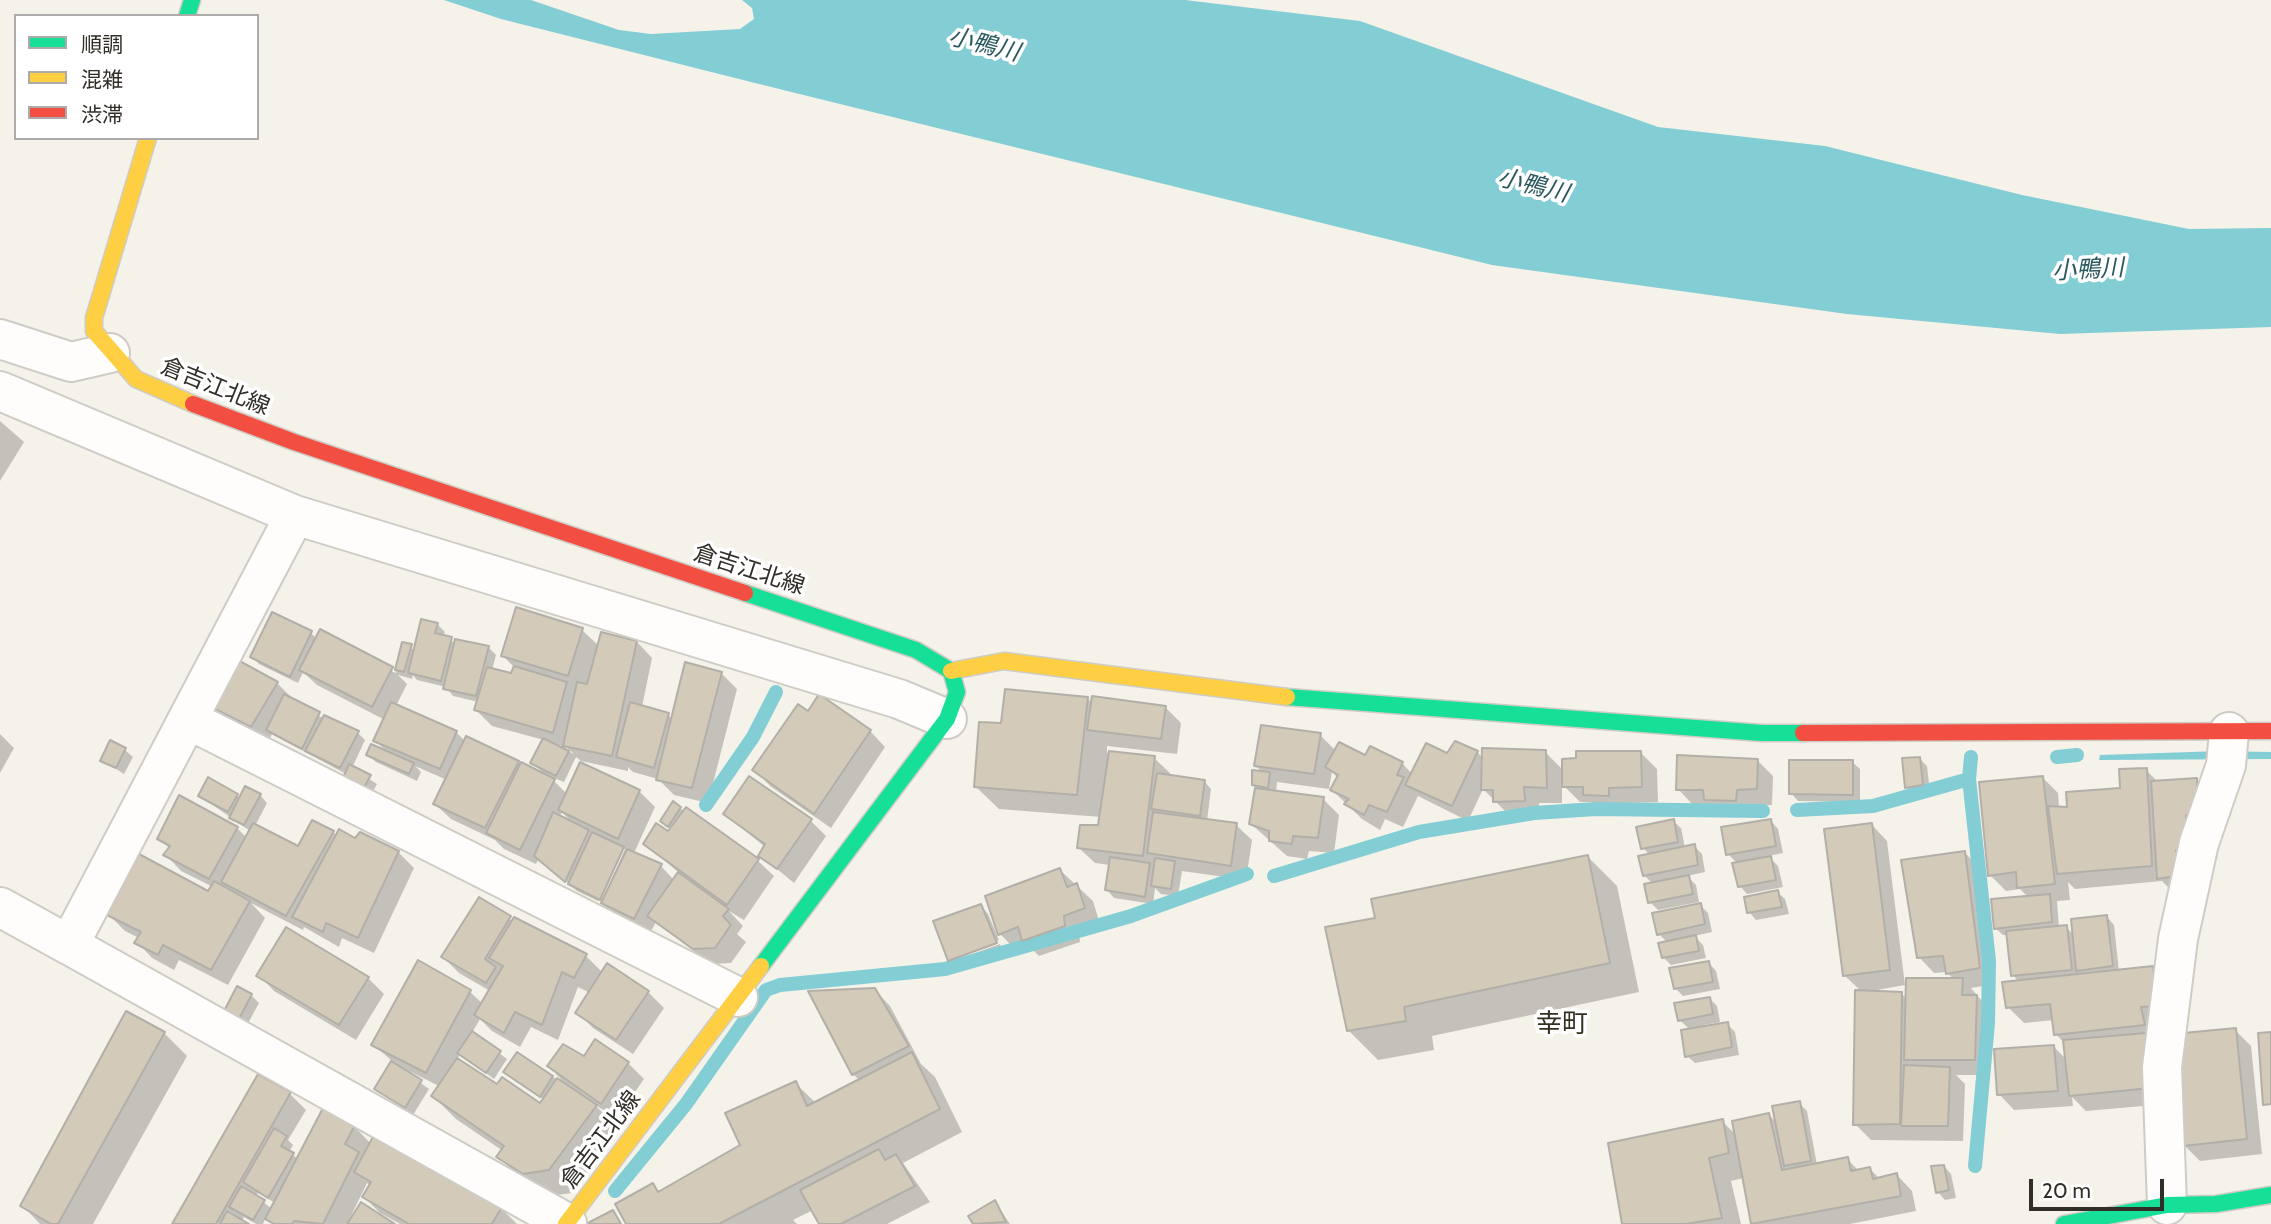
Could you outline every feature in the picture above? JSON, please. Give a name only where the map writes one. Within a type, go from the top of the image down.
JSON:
[{"type":"main road","name":"倉吉江北線","points":[[147,140],[94,318],[94,331],[110,353],[136,379],[160,391],[294,442],[916,650],[951,671],[957,692],[947,719],[566,1223]]},
{"type":"main road","points":[[951,671],[1004,661],[1314,701],[1762,733],[2271,731]]},
{"type":"main road","points":[[2064,1224],[2167,1205],[2216,1204],[2271,1195]]},
{"type":"main road","points":[[2216,1204],[2217,1224]]},
{"type":"street","points":[[0,339],[71,362],[110,353]]},
{"type":"street","points":[[0,391],[295,515],[899,699],[947,719]]},
{"type":"street","points":[[69,945],[295,515]]},
{"type":"street","points":[[189,720],[738,997]]},
{"type":"street","points":[[2167,1205],[2161,1067],[2176,952],[2199,843],[2226,765],[2228,732]]},
{"type":"street","points":[[0,907],[566,1223]]},
{"type":"water","name":"小鴨川","points":[[444,0],[531,0],[619,30],[651,34],[740,29],[754,19],[752,8],[742,0],[1185,0],[1360,21],[1658,127],[1825,146],[2022,195],[2189,229],[2271,228],[2271,327],[2060,334],[1847,314],[1492,265],[501,19]]},
{"type":"water","points":[[2271,752],[2271,759],[2099,760],[2100,755]]},
{"type":"building","points":[[516,607],[583,628],[568,676],[501,656]]},
{"type":"building","points":[[272,612],[312,631],[290,677],[250,657]]},
{"type":"building","points":[[421,619],[438,623],[435,633],[452,637],[441,681],[408,673]]},
{"type":"building","points":[[320,629],[393,667],[372,707],[299,670]]},
{"type":"building","points":[[601,632],[637,641],[612,756],[563,746],[577,682],[587,684]]},
{"type":"building","points":[[455,639],[489,646],[476,696],[443,689]]},
{"type":"building","points":[[402,642],[412,644],[404,672],[395,670]]},
{"type":"building","points":[[236,659],[278,682],[251,727],[209,706]]},
{"type":"building","points":[[685,662],[722,672],[692,788],[656,780]]},
{"type":"building","points":[[514,666],[567,682],[553,733],[474,710],[487,667],[511,673]]},
{"type":"building","points":[[1005,689],[1088,697],[1077,795],[974,787],[979,722],[1001,723]]},
{"type":"building","points":[[284,694],[320,712],[302,749],[266,730]]},
{"type":"building","points":[[819,694],[871,730],[814,814],[752,770],[798,704],[808,711]]},
{"type":"building","points":[[1092,696],[1166,706],[1161,739],[1087,730]]},
{"type":"building","points":[[391,702],[457,731],[440,769],[373,741]]},
{"type":"building","points":[[630,702],[669,713],[654,768],[616,757]]},
{"type":"building","points":[[324,715],[359,731],[340,768],[305,751]]},
{"type":"building","points":[[1261,725],[1321,733],[1314,774],[1254,766]]},
{"type":"building","points":[[466,736],[519,761],[485,828],[433,804]]},
{"type":"building","points":[[543,738],[569,751],[556,776],[530,763]]},
{"type":"building","points":[[110,740],[126,748],[116,768],[100,761]]},
{"type":"building","points":[[1455,741],[1478,751],[1452,806],[1405,785],[1426,743],[1447,753]]},
{"type":"building","points":[[1339,742],[1365,755],[1370,746],[1403,762],[1397,775],[1404,777],[1387,812],[1369,805],[1364,815],[1344,804],[1349,799],[1330,790],[1338,775],[1325,767]]},
{"type":"building","points":[[371,744],[414,763],[409,774],[366,755]]},
{"type":"building","points":[[1482,748],[1546,750],[1547,788],[1524,787],[1525,801],[1493,802],[1493,790],[1481,790]]},
{"type":"building","points":[[1109,751],[1155,756],[1143,856],[1077,848],[1080,825],[1098,825]]},
{"type":"building","points":[[1576,751],[1641,751],[1642,787],[1609,788],[1609,796],[1583,795],[1583,787],[1562,787],[1562,759],[1576,758]]},
{"type":"building","points":[[1677,755],[1758,759],[1757,789],[1737,790],[1736,801],[1704,800],[1703,790],[1676,790]]},
{"type":"building","points":[[1920,757],[1923,785],[1905,788],[1902,758]]},
{"type":"building","points":[[1789,760],[1853,760],[1853,795],[1789,794]]},
{"type":"building","points":[[521,762],[555,779],[520,850],[486,833]]},
{"type":"building","points":[[580,762],[640,790],[618,839],[558,810]]},
{"type":"building","points":[[349,764],[371,775],[362,791],[342,780]]},
{"type":"building","points":[[2147,768],[2152,866],[2057,874],[2048,806],[2067,807],[2066,792],[2120,788],[2119,769]]},
{"type":"building","points":[[1252,770],[1270,772],[1268,788],[1252,785]]},
{"type":"building","points":[[1157,773],[1205,780],[1200,816],[1151,809]]},
{"type":"building","points":[[749,776],[812,819],[777,869],[758,856],[765,844],[723,814]]},
{"type":"building","points":[[2043,776],[2055,884],[2017,888],[2016,872],[1988,876],[1979,782]]},
{"type":"building","points":[[208,777],[238,794],[228,812],[198,796]]},
{"type":"building","points":[[2197,778],[2198,814],[2186,815],[2188,848],[2176,850],[2177,876],[2157,879],[2151,781]]},
{"type":"building","points":[[245,786],[261,794],[244,825],[229,818]]},
{"type":"building","points":[[1255,788],[1324,797],[1318,838],[1293,836],[1292,844],[1269,841],[1269,831],[1249,824]]},
{"type":"building","points":[[179,795],[238,827],[209,879],[163,855],[170,846],[157,839]]},
{"type":"building","points":[[673,801],[681,807],[668,827],[660,821]]},
{"type":"building","points":[[686,807],[759,859],[727,905],[643,844],[656,823],[668,831]]},
{"type":"building","points":[[553,812],[589,830],[565,882],[534,856]]},
{"type":"building","points":[[1153,812],[1237,823],[1231,866],[1147,853]]},
{"type":"building","points":[[1674,819],[1678,842],[1641,849],[1636,827]]},
{"type":"building","points":[[1771,819],[1776,846],[1726,855],[1721,827]]},
{"type":"building","points":[[312,820],[334,831],[286,916],[221,882],[253,823],[298,846]]},
{"type":"building","points":[[1872,823],[1890,970],[1843,976],[1824,829]]},
{"type":"building","points":[[339,829],[355,838],[360,832],[399,851],[358,938],[326,923],[323,932],[292,917]]},
{"type":"building","points":[[592,832],[624,847],[600,900],[568,884]]},
{"type":"building","points":[[1695,844],[1698,865],[1643,876],[1638,856]]},
{"type":"building","points":[[627,849],[662,864],[634,919],[601,903]]},
{"type":"building","points":[[1965,851],[1980,968],[1946,974],[1943,956],[1917,958],[1901,860]]},
{"type":"building","points":[[139,854],[208,891],[214,881],[250,901],[211,970],[163,945],[158,955],[134,943],[141,932],[107,915]]},
{"type":"building","points":[[1588,855],[1610,963],[1404,1007],[1406,1021],[1347,1031],[1325,927],[1375,918],[1371,899]]},
{"type":"building","points":[[1771,856],[1776,880],[1738,887],[1732,863]]},
{"type":"building","points":[[1110,857],[1150,863],[1145,897],[1105,890]]},
{"type":"building","points":[[1155,858],[1175,861],[1171,889],[1151,886]]},
{"type":"building","points":[[1060,868],[1067,887],[1077,883],[1085,908],[1064,916],[1065,926],[1022,941],[1018,927],[998,935],[985,896]]},
{"type":"building","points":[[678,872],[729,909],[723,916],[731,925],[715,948],[693,949],[647,916]]},
{"type":"building","points":[[1689,875],[1693,894],[1648,903],[1644,884]]},
{"type":"building","points":[[1778,890],[1782,907],[1747,913],[1744,897]]},
{"type":"building","points":[[2050,894],[2052,922],[1994,929],[1991,899]]},
{"type":"building","points":[[479,897],[511,916],[485,959],[496,967],[486,983],[441,957]]},
{"type":"building","points":[[1701,903],[1705,924],[1657,935],[1652,913]]},
{"type":"building","points":[[981,904],[997,943],[948,961],[933,921]]},
{"type":"building","points":[[2107,915],[2113,966],[2076,971],[2071,919]]},
{"type":"building","points":[[514,917],[587,954],[574,978],[562,972],[542,1025],[515,1012],[504,1033],[474,1015],[503,966],[489,958]]},
{"type":"building","points":[[2067,925],[2072,970],[2011,976],[2006,931]]},
{"type":"building","points":[[286,927],[369,977],[339,1025],[256,976]]},
{"type":"building","points":[[1696,935],[1699,951],[1662,958],[1658,943]]},
{"type":"building","points":[[418,960],[471,990],[426,1073],[371,1045]]},
{"type":"building","points":[[1709,961],[1713,982],[1674,989],[1669,968]]},
{"type":"building","points":[[607,963],[649,991],[616,1040],[575,1013]]},
{"type":"building","points":[[2153,966],[2157,1006],[2141,1007],[2145,1025],[2054,1035],[2050,1004],[2006,1008],[2002,982]]},
{"type":"building","points":[[1906,978],[1963,978],[1962,995],[1977,995],[1975,1060],[1904,1060]]},
{"type":"building","points":[[237,986],[252,994],[238,1021],[223,1013]]},
{"type":"building","points":[[875,988],[909,1046],[852,1075],[808,991]]},
{"type":"building","points":[[1855,990],[1902,992],[1900,1124],[1853,1125]]},
{"type":"building","points":[[1710,997],[1713,1014],[1678,1021],[1674,1003]]},
{"type":"building","points":[[126,1011],[165,1032],[58,1224],[51,1224],[20,1206]]},
{"type":"building","points":[[1728,1022],[1732,1047],[1685,1057],[1681,1030]]},
{"type":"building","points":[[2236,1028],[2247,1139],[2183,1146],[2178,1065],[2183,1033]]},
{"type":"building","points":[[472,1031],[501,1051],[486,1073],[457,1053]]},
{"type":"building","points":[[2271,1032],[2271,1104],[2263,1105],[2258,1033]]},
{"type":"building","points":[[2146,1033],[2151,1088],[2069,1096],[2063,1040]]},
{"type":"building","points":[[595,1039],[629,1062],[601,1104],[547,1066],[563,1044],[584,1056]]},
{"type":"building","points":[[2054,1045],[2058,1091],[1997,1095],[1994,1049]]},
{"type":"building","points":[[517,1052],[553,1076],[540,1097],[503,1072]]},
{"type":"building","points":[[912,1052],[940,1109],[719,1224],[626,1224],[615,1204],[653,1183],[658,1192],[740,1145],[725,1113],[796,1081],[807,1106]]},
{"type":"building","points":[[457,1058],[497,1084],[502,1077],[540,1103],[557,1078],[597,1105],[549,1170],[523,1174],[496,1157],[504,1146],[431,1096]]},
{"type":"building","points":[[391,1061],[422,1080],[405,1108],[374,1089]]},
{"type":"building","points":[[1904,1065],[1950,1067],[1948,1126],[1901,1126]]},
{"type":"building","points":[[258,1074],[291,1092],[216,1224],[172,1224]]},
{"type":"building","points":[[1800,1101],[1811,1161],[1784,1166],[1772,1106]]},
{"type":"building","points":[[323,1108],[355,1125],[345,1144],[359,1152],[323,1224],[294,1221],[292,1224],[274,1224],[265,1219]]},
{"type":"building","points":[[1769,1113],[1782,1170],[1848,1157],[1851,1171],[1870,1167],[1873,1179],[1897,1173],[1901,1196],[1751,1224],[1732,1121]]},
{"type":"building","points":[[1723,1119],[1729,1153],[1709,1158],[1722,1218],[1686,1224],[1622,1224],[1608,1143]]},
{"type":"building","points":[[274,1128],[287,1136],[281,1146],[294,1153],[268,1198],[243,1182]]},
{"type":"building","points":[[375,1133],[502,1207],[492,1224],[409,1224],[362,1197],[371,1182],[354,1172]]},
{"type":"building","points":[[879,1149],[885,1160],[896,1154],[915,1186],[841,1224],[819,1224],[800,1190]]},
{"type":"building","points":[[1944,1165],[1949,1190],[1936,1193],[1931,1166]]},
{"type":"building","points":[[241,1186],[265,1200],[253,1220],[229,1207]]},
{"type":"building","points":[[995,1200],[1006,1222],[973,1224],[968,1216]]},
{"type":"building","points":[[361,1202],[395,1224],[347,1224]]},
{"type":"building","points":[[613,1210],[621,1224],[586,1224]]},
{"type":"building","points":[[227,1211],[249,1224],[220,1224]]},
{"type":"waterway","points":[[706,805],[753,737],[776,692]]},
{"type":"waterway","points":[[2057,757],[2077,755]]},
{"type":"waterway","points":[[1971,757],[1969,779],[1989,961],[1988,1023],[1975,1166]]},
{"type":"waterway","points":[[1797,810],[1873,806],[1969,779]]},
{"type":"waterway","points":[[1274,876],[1419,832],[1534,813],[1596,809],[1763,811]]},
{"type":"waterway","points":[[615,1191],[686,1104],[766,990],[780,985],[945,969],[1131,916],[1247,874]]},
{"type":"traffic: fast","points":[[188,14],[192,0]]},
{"type":"traffic: fast","points":[[745,593],[916,650],[951,671],[957,692],[947,719],[761,966]]},
{"type":"traffic: fast","points":[[1287,697],[1762,733],[1803,733]]},
{"type":"traffic: fast","points":[[2064,1224],[2167,1205],[2216,1204],[2271,1195]]},
{"type":"traffic: slow","points":[[147,140],[94,318],[94,331],[136,379],[193,404]]},
{"type":"traffic: slow","points":[[951,671],[1004,661],[1287,697]]},
{"type":"traffic: slow","points":[[566,1224],[761,966]]},
{"type":"traffic: jam","points":[[193,404],[294,442],[745,593]]},
{"type":"traffic: jam","points":[[1803,733],[2271,731]]},
{"type":"district","name":"幸町","points":[[1562,1024]]}]
